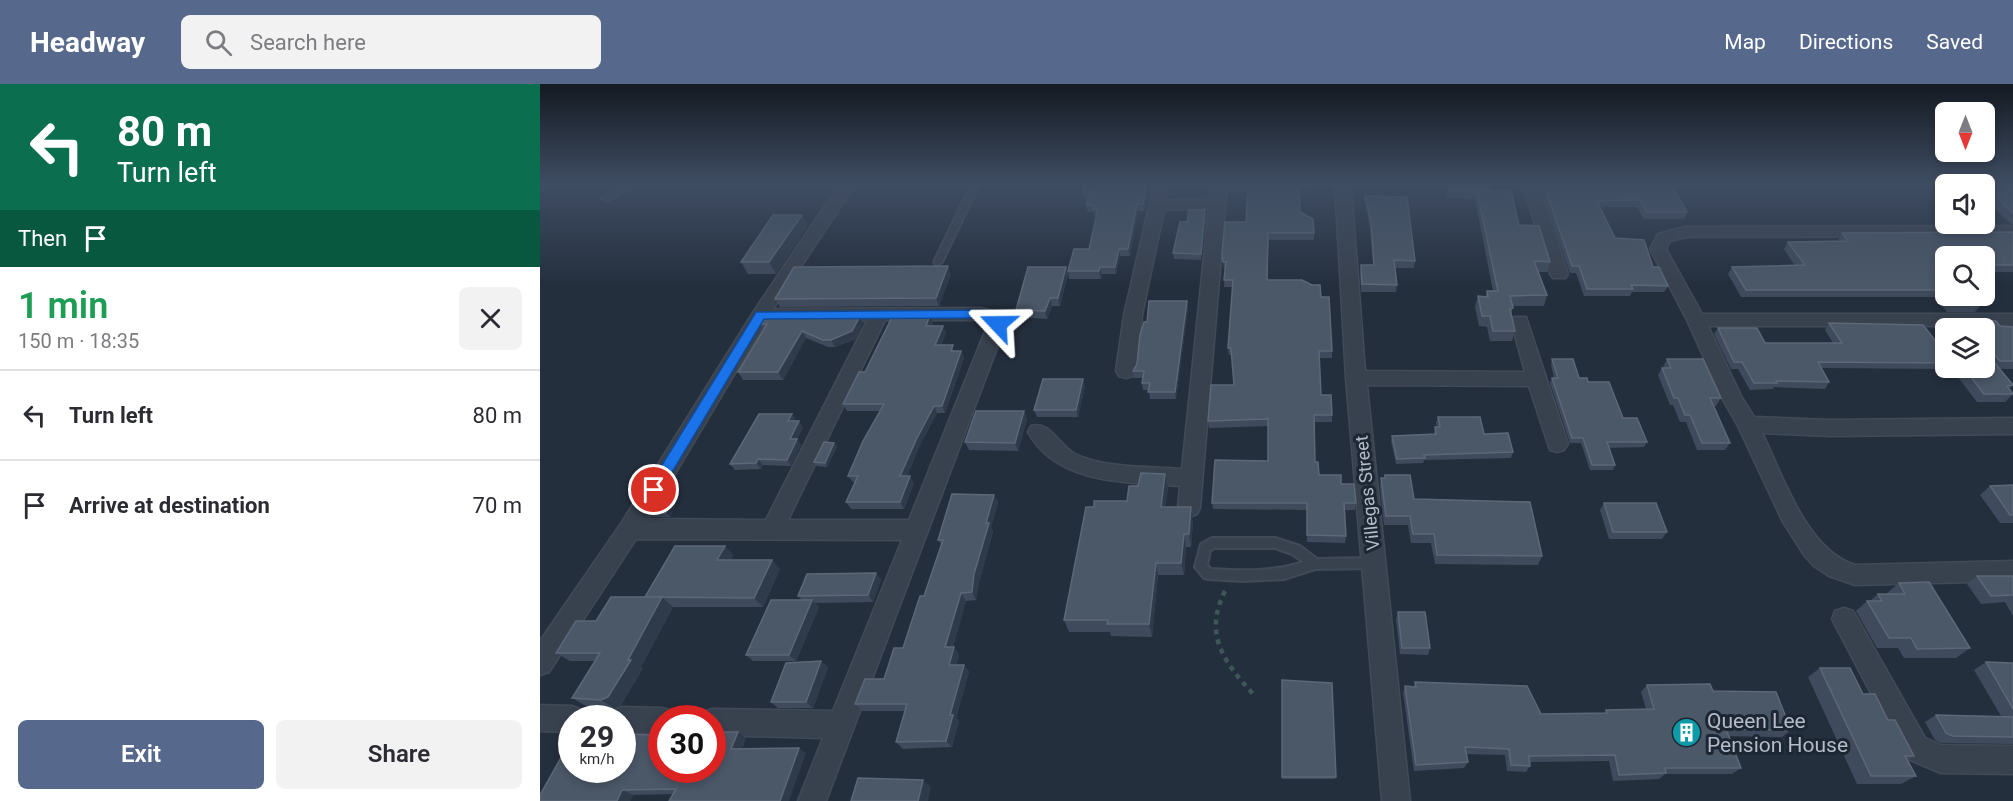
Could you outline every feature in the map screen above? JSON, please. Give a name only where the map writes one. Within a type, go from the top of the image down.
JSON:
[{"type":"street","points":[[540,663],[630,530],[760,315],[825,218]]},
{"type":"street","points":[[1126,371],[1133,315],[1155,218]]},
{"type":"street","points":[[1189,508],[1215,218]]},
{"type":"street","name":"Villegas Street","points":[[1344,218],[1356,378],[1396,801]]},
{"type":"street","points":[[1542,218],[1559,274]]},
{"type":"street","points":[[2013,231],[1685,232],[1660,241],[1658,249],[1696,320],[1732,399],[1748,425],[1802,534],[1820,558],[1836,570],[1855,575],[2013,571]]},
{"type":"street","points":[[772,528],[879,314]]},
{"type":"street","points":[[760,315],[989,314],[998,324],[812,801]]},
{"type":"street","points":[[1696,320],[2013,320]]},
{"type":"street","points":[[1520,321],[1557,444]]},
{"type":"street","points":[[1356,378],[1537,379]]},
{"type":"street","points":[[1748,425],[1831,428],[2013,426]]},
{"type":"street","points":[[1038,432],[1055,452],[1068,461],[1084,466],[1121,472],[1191,478]]},
{"type":"street","points":[[630,530],[772,528],[918,530]]},
{"type":"street","points":[[1844,619],[1915,748],[1941,759],[2013,760]]},
{"type":"street","points":[[540,718],[558,719]]},
{"type":"street","points":[[726,722],[841,725]]},
{"type":"lane","points":[[938,262],[959,218]]},
{"type":"lane","points":[[1316,564],[1296,550],[1275,543],[1212,543],[1204,548],[1201,567],[1204,572],[1243,576],[1284,574],[1316,564],[1374,563]]},
{"type":"path","points":[[1243,576],[1224,592],[1214,615],[1216,641],[1233,672],[1254,695]]},
{"type":"building","points":[[771,218],[800,218],[769,262],[741,262]]},
{"type":"building","points":[[1096,218],[1134,218],[1128,249],[1119,249],[1115,267],[1100,267],[1099,271],[1068,271],[1074,249],[1089,249]]},
{"type":"building","points":[[1188,218],[1204,218],[1201,254],[1173,253],[1180,222],[1187,222]]},
{"type":"building","points":[[1246,218],[1313,219],[1314,233],[1268,233],[1267,280],[1302,280],[1312,285],[1320,285],[1321,297],[1329,297],[1332,351],[1319,351],[1321,395],[1331,395],[1332,415],[1314,415],[1315,462],[1318,462],[1319,475],[1341,475],[1341,484],[1354,484],[1356,503],[1344,503],[1346,536],[1307,535],[1307,503],[1212,503],[1215,460],[1268,461],[1268,419],[1208,421],[1211,385],[1234,385],[1231,348],[1228,348],[1233,280],[1224,280],[1226,262],[1223,262],[1222,254],[1225,222],[1246,222]]},
{"type":"building","points":[[1370,218],[1410,218],[1415,261],[1394,260],[1397,285],[1362,284],[1361,265],[1374,265]]},
{"type":"building","points":[[1483,218],[1517,218],[1519,225],[1539,226],[1550,262],[1534,261],[1547,295],[1510,296],[1513,308],[1510,309],[1515,331],[1493,331],[1490,316],[1482,316],[1478,296],[1488,297],[1487,291],[1498,291]]},
{"type":"building","points":[[1556,218],[1605,218],[1615,238],[1644,240],[1653,267],[1659,267],[1668,286],[1631,285],[1633,289],[1587,289],[1579,266],[1572,266]]},
{"type":"building","points":[[1995,232],[2013,232],[2013,265],[1995,265],[1995,246],[1935,246],[1935,290],[1746,290],[1732,267],[1805,265],[1788,242],[1848,241],[1842,233],[1995,234]]},
{"type":"building","points":[[948,266],[936,298],[775,299],[794,267]]},
{"type":"building","points":[[1028,267],[1066,267],[1058,298],[1050,298],[1045,311],[1016,310]]},
{"type":"building","points":[[1149,301],[1187,301],[1175,392],[1148,392],[1150,383],[1142,383],[1144,371],[1133,371],[1137,364],[1140,335],[1144,322],[1147,322]]},
{"type":"building","points":[[893,315],[930,315],[926,326],[943,326],[935,345],[953,345],[951,351],[961,351],[942,406],[934,406],[900,476],[910,476],[900,502],[846,502],[858,476],[848,476],[863,441],[884,404],[843,404],[859,372],[865,372]]},
{"type":"building","points":[[766,316],[860,316],[852,331],[831,340],[823,340],[802,331],[778,372],[738,372],[767,324],[761,324]]},
{"type":"building","points":[[1995,321],[2000,326],[2013,327],[2013,361],[2000,361],[1995,355]]},
{"type":"building","points":[[1829,323],[1923,325],[1935,340],[1935,363],[1818,362],[1829,382],[1754,383],[1742,362],[1734,362],[1718,328],[1757,328],[1765,343],[1842,343]]},
{"type":"building","points":[[1552,359],[1573,359],[1579,378],[1587,378],[1588,382],[1609,382],[1623,418],[1637,418],[1647,442],[1607,442],[1615,465],[1592,465],[1583,438],[1572,438],[1552,378],[1558,378]]},
{"type":"building","points":[[1667,359],[1703,359],[1721,398],[1710,398],[1730,443],[1702,443],[1690,415],[1685,415],[1678,398],[1674,398],[1662,368],[1671,368]]},
{"type":"building","points":[[1995,363],[2013,385],[2007,386],[2013,394],[1984,394],[1972,378],[1995,378]]},
{"type":"building","points":[[1043,379],[1083,379],[1076,410],[1034,410]]},
{"type":"building","points":[[976,411],[1024,411],[1015,443],[965,442]]},
{"type":"building","points":[[759,414],[792,414],[788,421],[799,421],[790,439],[797,439],[787,460],[758,459],[756,463],[730,464]]},
{"type":"building","points":[[1438,417],[1480,417],[1484,434],[1508,433],[1513,452],[1424,455],[1425,458],[1397,459],[1392,436],[1436,434],[1435,427],[1440,427]]},
{"type":"building","points":[[824,442],[834,443],[825,463],[814,462]]},
{"type":"building","points":[[1141,473],[1165,474],[1161,507],[1191,507],[1189,534],[1184,534],[1181,563],[1156,563],[1149,624],[1107,624],[1108,620],[1064,620],[1086,507],[1094,507],[1094,501],[1127,501],[1129,486],[1138,486]]},
{"type":"building","points":[[1385,475],[1410,475],[1414,499],[1530,502],[1542,556],[1437,555],[1434,534],[1413,534],[1410,516],[1386,516],[1381,478],[1385,478]]},
{"type":"building","points":[[2013,485],[2013,515],[2010,515],[1990,486]]},
{"type":"building","points":[[952,494],[994,495],[986,523],[989,523],[974,574],[972,592],[961,593],[945,647],[954,647],[949,665],[964,665],[950,715],[953,715],[946,741],[896,742],[907,704],[855,704],[865,679],[884,679],[894,648],[903,648],[920,596],[924,596],[943,540],[938,540]]},
{"type":"building","points":[[675,496],[666,513],[648,513],[658,497]]},
{"type":"building","points":[[1604,503],[1656,503],[1667,532],[1613,532]]},
{"type":"building","points":[[675,546],[725,546],[717,560],[772,560],[754,598],[645,597]]},
{"type":"building","points":[[876,573],[868,595],[798,596],[807,574]]},
{"type":"building","points":[[1977,576],[2013,576],[2013,595],[1991,596]]},
{"type":"building","points":[[1929,582],[1970,648],[1917,649],[1911,638],[1889,638],[1867,601],[1882,601],[1878,594],[1905,594],[1899,583]]},
{"type":"building","points":[[611,597],[662,597],[628,660],[631,660],[608,697],[601,700],[572,698],[600,653],[556,653],[576,621],[596,621]]},
{"type":"building","points":[[771,600],[812,600],[789,655],[746,655]]},
{"type":"building","points":[[1398,612],[1425,612],[1430,648],[1402,648]]},
{"type":"building","points":[[821,661],[806,702],[771,702],[786,663]]},
{"type":"building","points":[[1986,662],[2013,663],[2013,709]]},
{"type":"building","points":[[1820,668],[1850,668],[1863,694],[1875,694],[1888,720],[1895,720],[1914,756],[1905,756],[1916,776],[1871,776]]},
{"type":"building","points":[[1282,680],[1332,683],[1336,777],[1282,777]]},
{"type":"building","points":[[1415,682],[1527,686],[1541,714],[1607,713],[1606,710],[1654,709],[1647,685],[1710,684],[1713,691],[1776,692],[1791,730],[1726,729],[1741,768],[1665,768],[1666,773],[1619,775],[1615,755],[1529,756],[1530,766],[1511,765],[1509,749],[1465,747],[1468,762],[1416,765],[1405,686],[1416,687]]},
{"type":"building","points":[[1936,715],[2013,717],[2013,737],[1953,736],[1946,733]]},
{"type":"building","points":[[726,732],[738,732],[731,749],[799,748],[780,801],[669,801],[676,789],[622,790],[617,801],[540,801],[540,795],[558,763],[558,783],[636,783],[636,734],[648,735],[648,783],[726,783]]},
{"type":"building","points":[[858,778],[923,780],[918,801],[851,801]]},
{"type":"place","name":"Queen Lee Pension House","points":[[1686,733]]},
{"type":"route","points":[[654,490],[760,315],[989,314],[998,324]]}]
